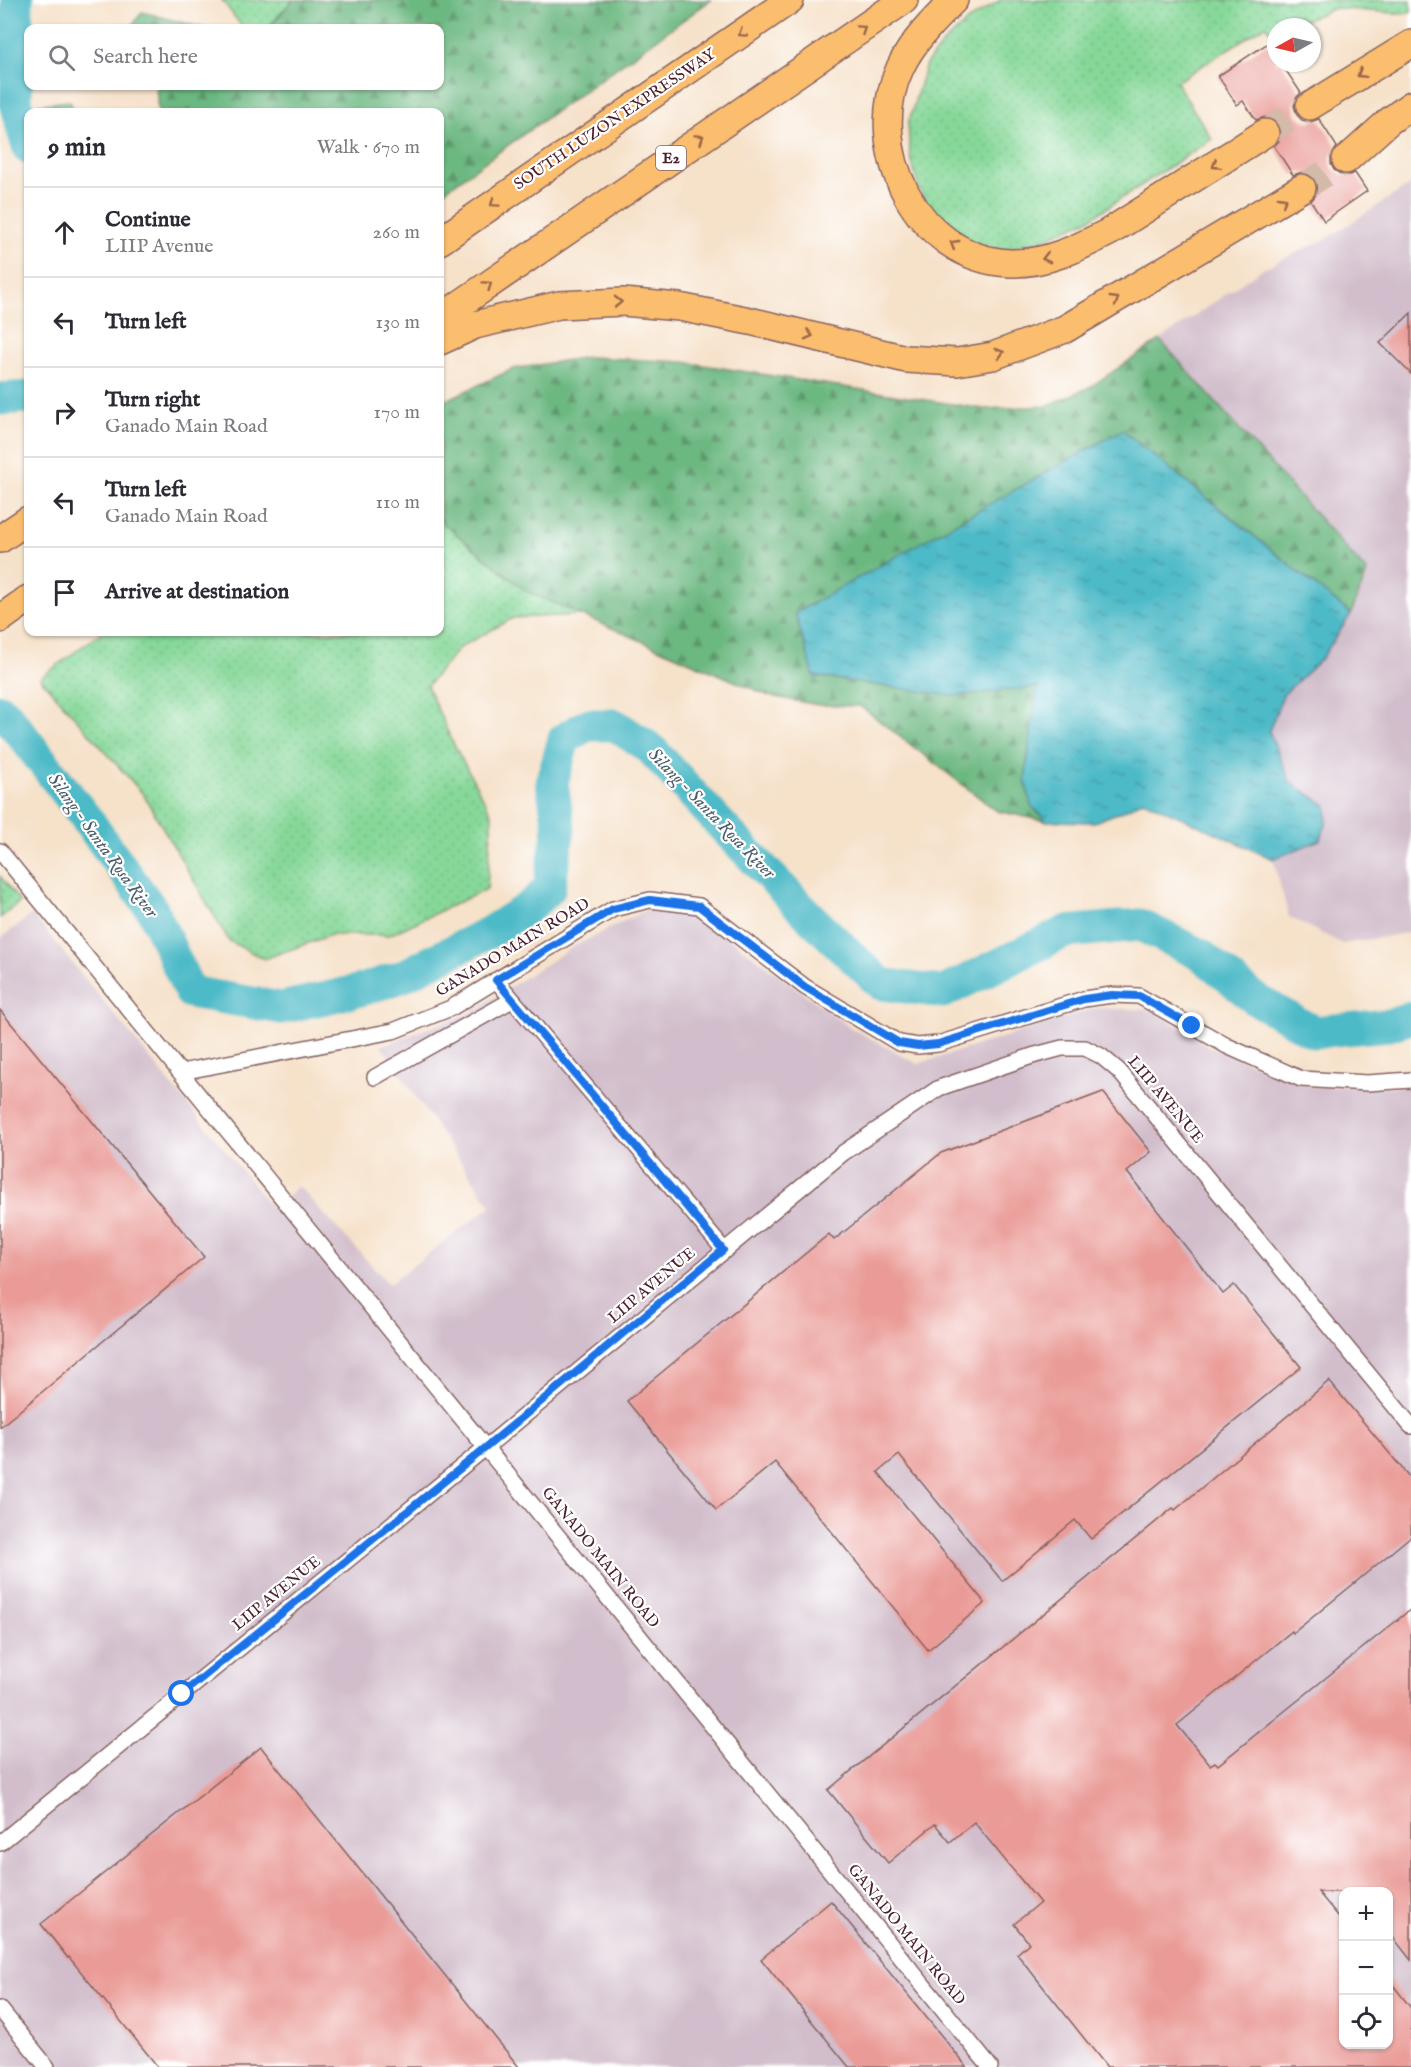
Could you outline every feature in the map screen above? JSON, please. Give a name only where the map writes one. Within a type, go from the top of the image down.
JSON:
[{"type":"highway","name":"SOUTH LUZON EXPRESSWAY","points":[[444,238],[790,0]]},
{"type":"highway","name":"E2","points":[[444,315],[904,0]]},
{"type":"highway","points":[[954,0],[916,43],[900,68],[890,99],[888,135],[898,178],[907,198],[920,217],[937,234],[971,254],[996,261],[1021,263],[1059,255],[1082,246],[1109,232],[1265,134]]},
{"type":"highway","points":[[1310,106],[1411,44]]},
{"type":"highway","points":[[1347,160],[1388,122],[1411,105]]},
{"type":"highway","points":[[444,339],[475,325],[559,305],[623,302],[679,307],[750,321],[906,359],[957,362],[993,356],[1065,330],[1302,188]]},
{"type":"highway","points":[[0,539],[24,523]]},
{"type":"highway","points":[[0,619],[24,602]]},
{"type":"street","name":"GANADO MAIN ROAD","points":[[0,851],[990,2067]]},
{"type":"street","name":"GANADO MAIN ROAD","points":[[181,1072],[393,1031],[451,1008],[613,909],[650,900],[699,906],[805,987],[899,1043],[918,1046],[938,1044],[1084,999],[1112,995],[1139,996],[1227,1046],[1301,1078],[1367,1083],[1411,1080]]},
{"type":"street","points":[[496,980],[723,1250]]},
{"type":"street","points":[[375,1077],[512,1000]]},
{"type":"street","name":"LIIP AVENUE","points":[[0,1843],[843,1153],[939,1088],[1032,1056],[1062,1048],[1085,1047],[1101,1056],[1119,1071],[1411,1426]]},
{"type":"street","points":[[0,2009],[47,2067]]},
{"type":"shaded area","points":[[1411,184],[1411,932],[1343,944],[1289,917],[1273,859],[1143,800],[1123,811],[1094,822],[1046,821],[997,811],[860,706],[818,705],[769,696],[756,613],[1262,269],[1326,239]]},
{"type":"shaded area","points":[[648,909],[682,912],[703,919],[851,1028],[918,1064],[1096,1008],[1153,1010],[1208,1046],[1309,1086],[1411,1087],[1411,2067],[0,2067],[0,939],[32,914],[274,1210],[298,1186],[389,1284],[491,1206],[381,1046],[469,1013],[573,947]]},
{"type":"green space","points":[[222,0],[293,0],[272,24],[240,24]]},
{"type":"green space","points":[[293,0],[711,0],[444,191],[444,108],[158,108],[156,90],[444,90],[444,24],[272,24]]},
{"type":"green space","points":[[1000,0],[1411,0],[1411,11],[1404,14],[1335,8],[1310,18],[1267,18],[1267,26],[1266,25],[1176,82],[1212,139],[1088,220],[1038,241],[1002,250],[970,243],[927,207],[916,179],[910,154],[908,124],[926,64],[945,41],[969,20]]},
{"type":"green space","points":[[142,12],[188,24],[133,24]]},
{"type":"green space","points":[[70,101],[73,108],[36,108],[35,105]]},
{"type":"green space","points":[[1160,340],[1367,572],[1351,614],[1122,430],[953,696],[1038,686],[1025,780],[1031,805],[1046,821],[997,811],[860,706],[818,705],[769,696],[526,591],[444,524],[444,401],[513,369],[588,357],[684,362],[984,409],[1046,406],[1090,387]]},
{"type":"green space","points":[[444,524],[515,582],[582,615],[513,618],[459,648],[427,686],[452,741],[492,815],[487,889],[389,935],[331,935],[264,959],[229,941],[143,794],[40,678],[97,636],[444,636]]},
{"type":"green space","points":[[0,876],[20,902],[0,918]]},
{"type":"water","points":[[1122,430],[1351,614],[1322,658],[1283,695],[1269,731],[1290,782],[1327,806],[1327,822],[1320,840],[1273,859],[1143,800],[1123,811],[1094,822],[1046,821],[1031,805],[1025,780],[1037,687],[953,696],[814,676],[795,613]]},
{"type":"building","points":[[1267,44],[1267,72],[1287,72],[1301,93],[1296,98],[1294,106],[1297,115],[1302,120],[1310,122],[1319,119],[1337,147],[1331,156],[1334,170],[1342,175],[1355,173],[1367,191],[1324,221],[1311,201],[1318,188],[1315,179],[1302,172],[1293,175],[1274,146],[1279,141],[1281,133],[1278,124],[1273,119],[1265,117],[1256,120],[1243,101],[1237,105],[1218,76]]},
{"type":"building","points":[[1411,313],[1411,374],[1380,343]]},
{"type":"building","points":[[0,1010],[204,1257],[0,1427]]},
{"type":"building","points":[[1103,1092],[1151,1152],[1127,1172],[1223,1294],[1234,1285],[1301,1367],[1091,1539],[1075,1520],[1002,1581],[899,1455],[878,1472],[985,1603],[928,1650],[775,1462],[716,1510],[627,1401],[829,1234],[834,1240],[941,1153]]},
{"type":"building","points":[[1329,1381],[1411,1479],[1411,1536],[1177,1725],[1210,1765],[1215,1762],[1218,1765],[1411,1609],[1411,1960],[1393,1937],[1393,1887],[1339,1887],[1339,1892],[1318,1892],[1339,1917],[1339,2049],[1393,2049],[1393,1985],[1411,2008],[1411,2067],[1107,2067],[1017,1954],[1029,1943],[1014,1924],[1040,1903],[974,1822],[950,1842],[935,1824],[888,1863],[828,1790],[1173,1508],[1175,1510]]},
{"type":"building","points":[[261,1747],[519,2067],[158,2067],[68,1958],[41,1924]]},
{"type":"building","points":[[831,1901],[967,2067],[849,2067],[761,1959]]},
{"type":"waterway","name":"Silang - Santa Rosa River","points":[[17,0],[16,106],[24,133]]},
{"type":"waterway","name":"Silang - Santa Rosa River","points":[[0,399],[24,397]]},
{"type":"waterway","name":"Silang - Santa Rosa River","points":[[0,710],[8,717],[86,818],[153,911],[190,992],[281,1008],[361,990],[401,977],[490,932],[529,907],[549,889],[559,828],[552,783],[564,739],[587,725],[615,725],[651,749],[809,916],[881,984],[943,992],[1065,932],[1140,925],[1201,955],[1255,999],[1314,1032],[1389,1025],[1411,1018]]},
{"type":"tunnel","points":[[1265,133],[1310,106]]},
{"type":"tunnel","points":[[1302,188],[1346,160]]},
{"type":"route","points":[[182,1694],[478,1454],[723,1250],[496,980],[613,909],[650,900],[699,906],[805,987],[899,1043],[918,1046],[938,1044],[1084,999],[1112,995],[1139,996],[1192,1026]]}]
